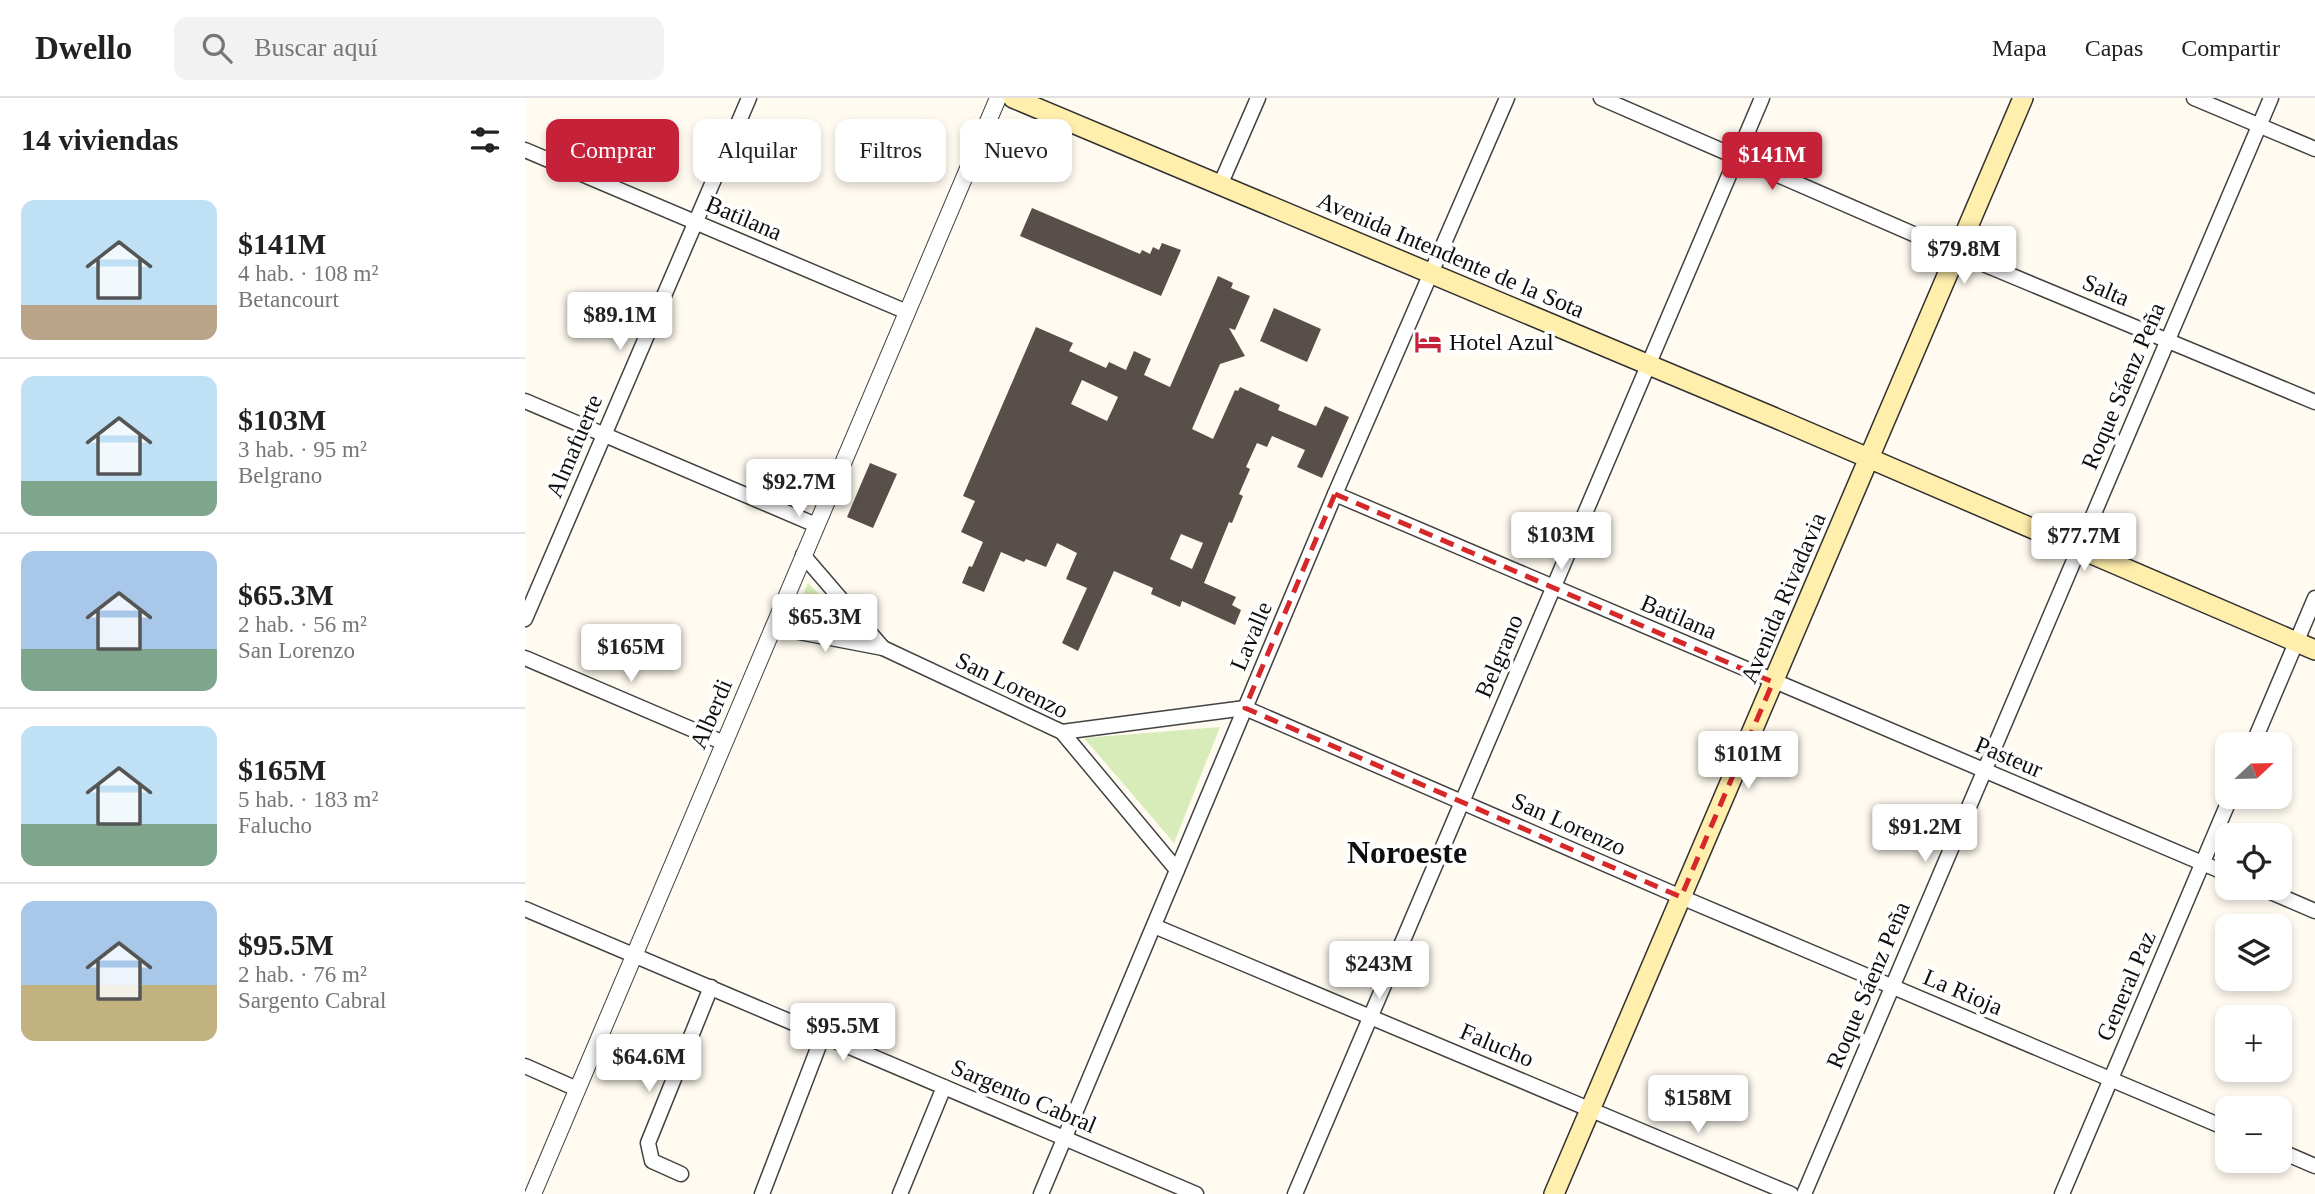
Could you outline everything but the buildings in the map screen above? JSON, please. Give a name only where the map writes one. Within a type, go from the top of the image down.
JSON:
[{"type":"main road","name":"Avenida Intendente de la Sota","points":[[1013,98],[1221,183],[2315,650]]},
{"type":"main road","name":"Avenida Rivadavia","points":[[1554,1194],[2023,98]]},
{"type":"street","name":"Almafuerte","points":[[525,619],[749,98]]},
{"type":"street","name":"Alberdi","points":[[533,1194],[998,98]]},
{"type":"street","points":[[1221,183],[1258,98]]},
{"type":"street","name":"Lavalle","points":[[1041,1194],[1335,494],[1507,98]]},
{"type":"street","name":"Salta","points":[[1601,98],[1957,253],[2315,402]]},
{"type":"street","name":"Belgrano","points":[[1295,1194],[1762,98]]},
{"type":"street","points":[[2194,98],[2315,149]]},
{"type":"street","name":"Roque Sáenz Peña","points":[[1804,1194],[2271,98]]},
{"type":"street","name":"Batilana","points":[[525,150],[907,312]]},
{"type":"street","points":[[525,401],[816,525]]},
{"type":"street","name":"Batilana","points":[[1335,494],[1773,682]]},
{"type":"street","points":[[803,555],[883,648]]},
{"type":"street","points":[[2258,732],[2315,598]]},
{"type":"street","name":"San Lorenzo","points":[[773,627],[883,648],[1062,732],[1177,870]]},
{"type":"street","points":[[525,657],[724,743]]},
{"type":"street","name":"Pasteur","points":[[1773,682],[2215,868]]},
{"type":"street","points":[[1062,732],[1245,708]]},
{"type":"street","name":"San Lorenzo","points":[[1245,708],[1681,897]]},
{"type":"street","name":"General Paz","points":[[2062,1194],[2226,809]]},
{"type":"street","name":"La Rioja","points":[[1681,897],[2215,1123]]},
{"type":"street","points":[[2289,900],[2315,911]]},
{"type":"street","name":"Sargento Cabral","points":[[525,909],[1196,1194]]},
{"type":"street","name":"Falucho","points":[[1154,926],[1791,1194]]},
{"type":"street","points":[[681,1174],[652,1161],[648,1143],[711,987]]},
{"type":"street","points":[[762,1194],[823,1035]]},
{"type":"street","points":[[525,1066],[577,1089]]},
{"type":"street","points":[[900,1194],[944,1087]]},
{"type":"street","points":[[2292,1156],[2315,1166]]},
{"type":"highlighted area","points":[[1335,494],[1773,682],[1681,897],[1245,708]]},
{"type":"green space","points":[[808,583],[850,625],[794,615]]},
{"type":"green space","points":[[1220,727],[1174,843],[1084,738]]},
{"type":"place","name":"Hotel Azul","points":[[1428,342]]},
{"type":"district","name":"Noroeste","points":[[1407,852]]}]
